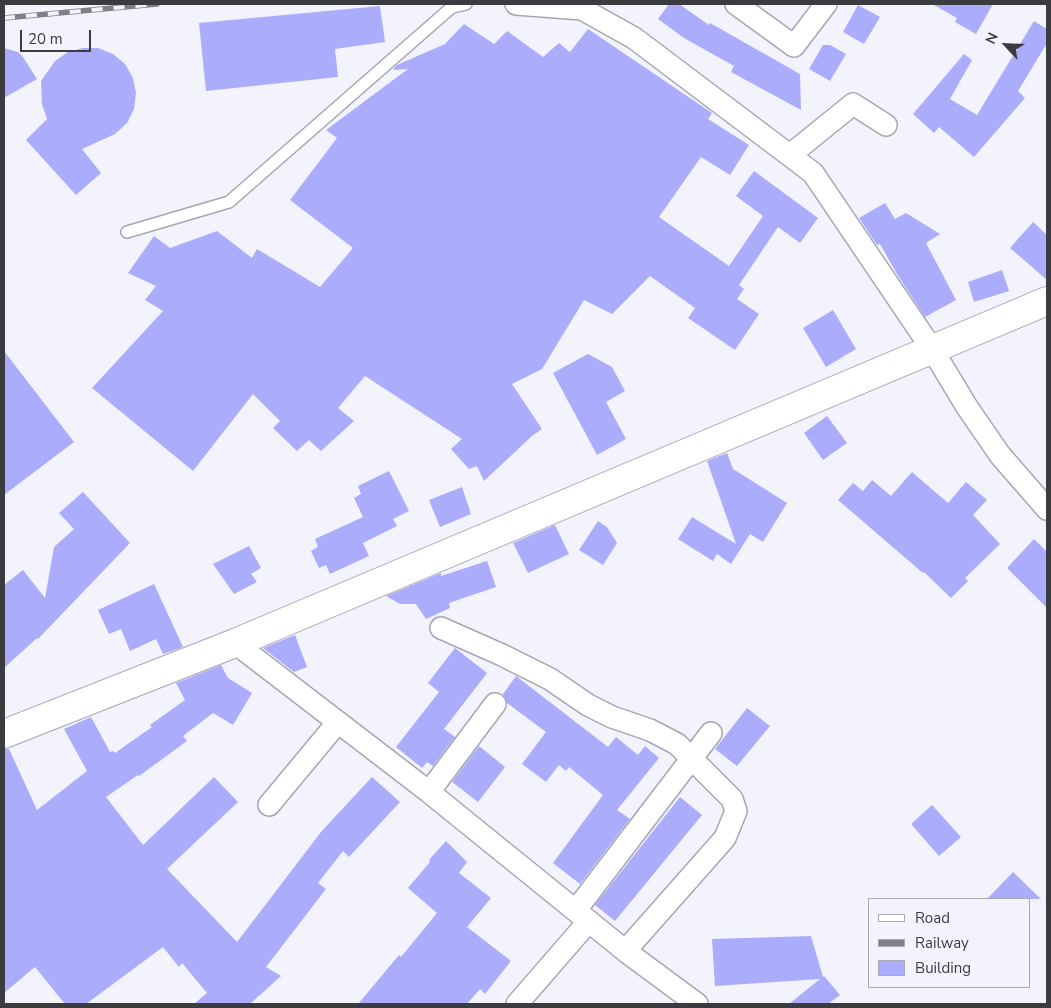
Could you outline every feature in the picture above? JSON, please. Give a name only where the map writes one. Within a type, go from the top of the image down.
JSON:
[{"type":"street","points":[[516,4],[585,7],[634,38],[813,173],[932,349],[967,407],[1000,456],[1044,498]]},
{"type":"street","points":[[736,4],[794,46],[826,4]]},
{"type":"street","points":[[790,155],[853,104],[886,125]]},
{"type":"street","points":[[4,734],[234,643],[1047,301]]},
{"type":"street","points":[[441,628],[550,679],[588,705],[612,717],[650,730],[676,744],[732,799],[736,811],[725,838],[626,950]]},
{"type":"street","points":[[234,643],[429,792],[626,950],[697,1004]]},
{"type":"street","points":[[429,792],[495,704]]},
{"type":"street","points":[[269,805],[338,722]]},
{"type":"street","points":[[517,1004],[583,915],[691,758],[711,733]]},
{"type":"lane","points":[[127,232],[229,202],[452,7],[466,4]]},
{"type":"building","points":[[669,4],[679,4],[709,25],[710,23],[800,74],[801,110],[731,72],[734,66],[684,38],[658,19]]},
{"type":"building","points":[[932,4],[993,4],[976,34],[955,22],[957,18]]},
{"type":"building","points":[[858,5],[880,17],[864,44],[843,32]]},
{"type":"building","points":[[380,6],[385,42],[335,49],[338,77],[206,91],[199,23]]},
{"type":"building","points":[[1034,21],[1047,29],[1047,43],[1018,91],[1025,98],[974,157],[939,127],[934,133],[913,114],[964,54],[972,60],[950,99],[977,115]]},
{"type":"building","points":[[464,24],[494,44],[507,31],[543,57],[559,43],[570,52],[588,29],[712,113],[708,119],[749,145],[730,175],[701,157],[659,217],[729,266],[763,216],[736,196],[754,171],[818,218],[800,243],[778,227],[739,285],[744,289],[737,299],[759,314],[735,350],[688,318],[695,308],[650,276],[612,314],[584,300],[542,369],[512,384],[542,429],[484,481],[477,466],[469,469],[451,449],[462,439],[365,376],[338,408],[354,421],[321,451],[309,440],[297,451],[273,428],[280,421],[253,394],[193,471],[92,388],[163,311],[145,300],[156,286],[128,273],[154,236],[170,248],[217,231],[252,258],[257,249],[320,287],[353,248],[290,200],[337,138],[326,130],[408,69],[394,70],[397,65],[445,44]]},
{"type":"building","points":[[823,45],[830,45],[846,54],[830,81],[809,69]]},
{"type":"building","points":[[4,48],[18,52],[37,79],[4,98]]},
{"type":"building","points":[[83,48],[98,48],[113,54],[125,64],[133,78],[136,93],[134,109],[127,123],[115,134],[82,149],[101,173],[76,195],[26,140],[47,119],[42,104],[41,81],[55,61],[68,52]]},
{"type":"building","points":[[885,203],[895,219],[906,213],[940,234],[926,243],[956,300],[925,317],[880,244],[877,245],[859,218]]},
{"type":"building","points":[[1033,222],[1047,235],[1047,280],[1010,248]]},
{"type":"building","points":[[1002,270],[1009,291],[974,302],[968,282]]},
{"type":"building","points":[[833,310],[856,349],[826,367],[803,328]]},
{"type":"building","points":[[4,351],[74,442],[4,495]]},
{"type":"building","points":[[588,354],[612,367],[625,391],[606,402],[626,439],[597,455],[553,373]]},
{"type":"building","points":[[827,416],[847,443],[823,460],[804,433]]},
{"type":"building","points":[[727,453],[733,469],[787,503],[763,542],[750,534],[731,564],[717,554],[713,561],[678,539],[692,517],[736,544],[707,461]]},
{"type":"building","points":[[389,471],[409,511],[393,519],[397,526],[363,543],[369,556],[330,574],[326,565],[319,568],[311,551],[318,547],[315,539],[363,517],[354,498],[361,494],[358,486]]},
{"type":"building","points":[[912,472],[948,503],[966,482],[987,500],[973,515],[1000,544],[965,578],[968,581],[951,598],[924,572],[838,500],[853,483],[863,491],[872,480],[891,496]]},
{"type":"building","points":[[462,487],[471,514],[440,527],[429,500]]},
{"type":"building","points":[[83,492],[130,543],[38,639],[4,668],[4,585],[23,570],[45,598],[54,547],[74,529],[59,513]]},
{"type":"building","points":[[598,521],[607,527],[617,543],[603,565],[579,550]]},
{"type":"building","points":[[555,525],[569,554],[528,573],[513,543]]},
{"type":"building","points":[[1034,539],[1047,552],[1047,608],[1007,568]]},
{"type":"building","points":[[249,546],[261,568],[251,574],[257,582],[234,594],[213,564]]},
{"type":"building","points":[[487,561],[496,587],[449,603],[450,608],[426,619],[416,604],[400,604],[386,596],[441,573],[441,576]]},
{"type":"building","points":[[154,584],[183,647],[163,654],[156,639],[130,651],[121,629],[109,634],[98,610]]},
{"type":"building","points":[[295,635],[307,667],[294,672],[263,648]]},
{"type":"building","points":[[455,648],[487,673],[444,729],[455,737],[433,766],[427,762],[422,768],[396,747],[439,692],[428,683]]},
{"type":"building","points":[[221,665],[228,678],[252,693],[233,725],[213,713],[183,736],[187,741],[106,797],[143,845],[214,777],[238,802],[167,869],[237,942],[321,832],[372,777],[400,802],[349,857],[343,851],[318,883],[326,889],[266,967],[281,976],[250,1004],[194,1004],[207,993],[182,963],[179,967],[163,947],[86,1004],[65,1004],[35,967],[4,993],[4,749],[9,749],[37,810],[87,771],[64,729],[91,717],[110,752],[113,751],[115,753],[152,727],[150,725],[185,700],[176,683]]},
{"type":"building","points":[[516,676],[608,747],[616,737],[638,755],[645,746],[659,758],[617,810],[630,819],[580,884],[553,863],[603,795],[569,767],[566,771],[559,765],[546,782],[522,764],[546,732],[507,703],[503,694]]},
{"type":"building","points":[[747,708],[770,726],[737,766],[715,749]]},
{"type":"building","points":[[479,746],[505,767],[478,802],[452,782]]},
{"type":"building","points":[[680,797],[702,815],[615,921],[595,905]]},
{"type":"building","points":[[932,805],[961,837],[939,856],[911,824]]},
{"type":"building","points":[[446,841],[467,862],[459,873],[491,898],[467,927],[511,961],[485,994],[480,989],[467,1004],[358,1004],[399,955],[401,957],[437,913],[408,888]]},
{"type":"building","points":[[1013,872],[1041,899],[1031,898],[988,898]]},
{"type":"building","points":[[811,936],[823,977],[840,995],[828,1004],[789,1004],[820,979],[715,986],[712,939]]},
{"type":"railway","points":[[4,18],[157,4]]}]
